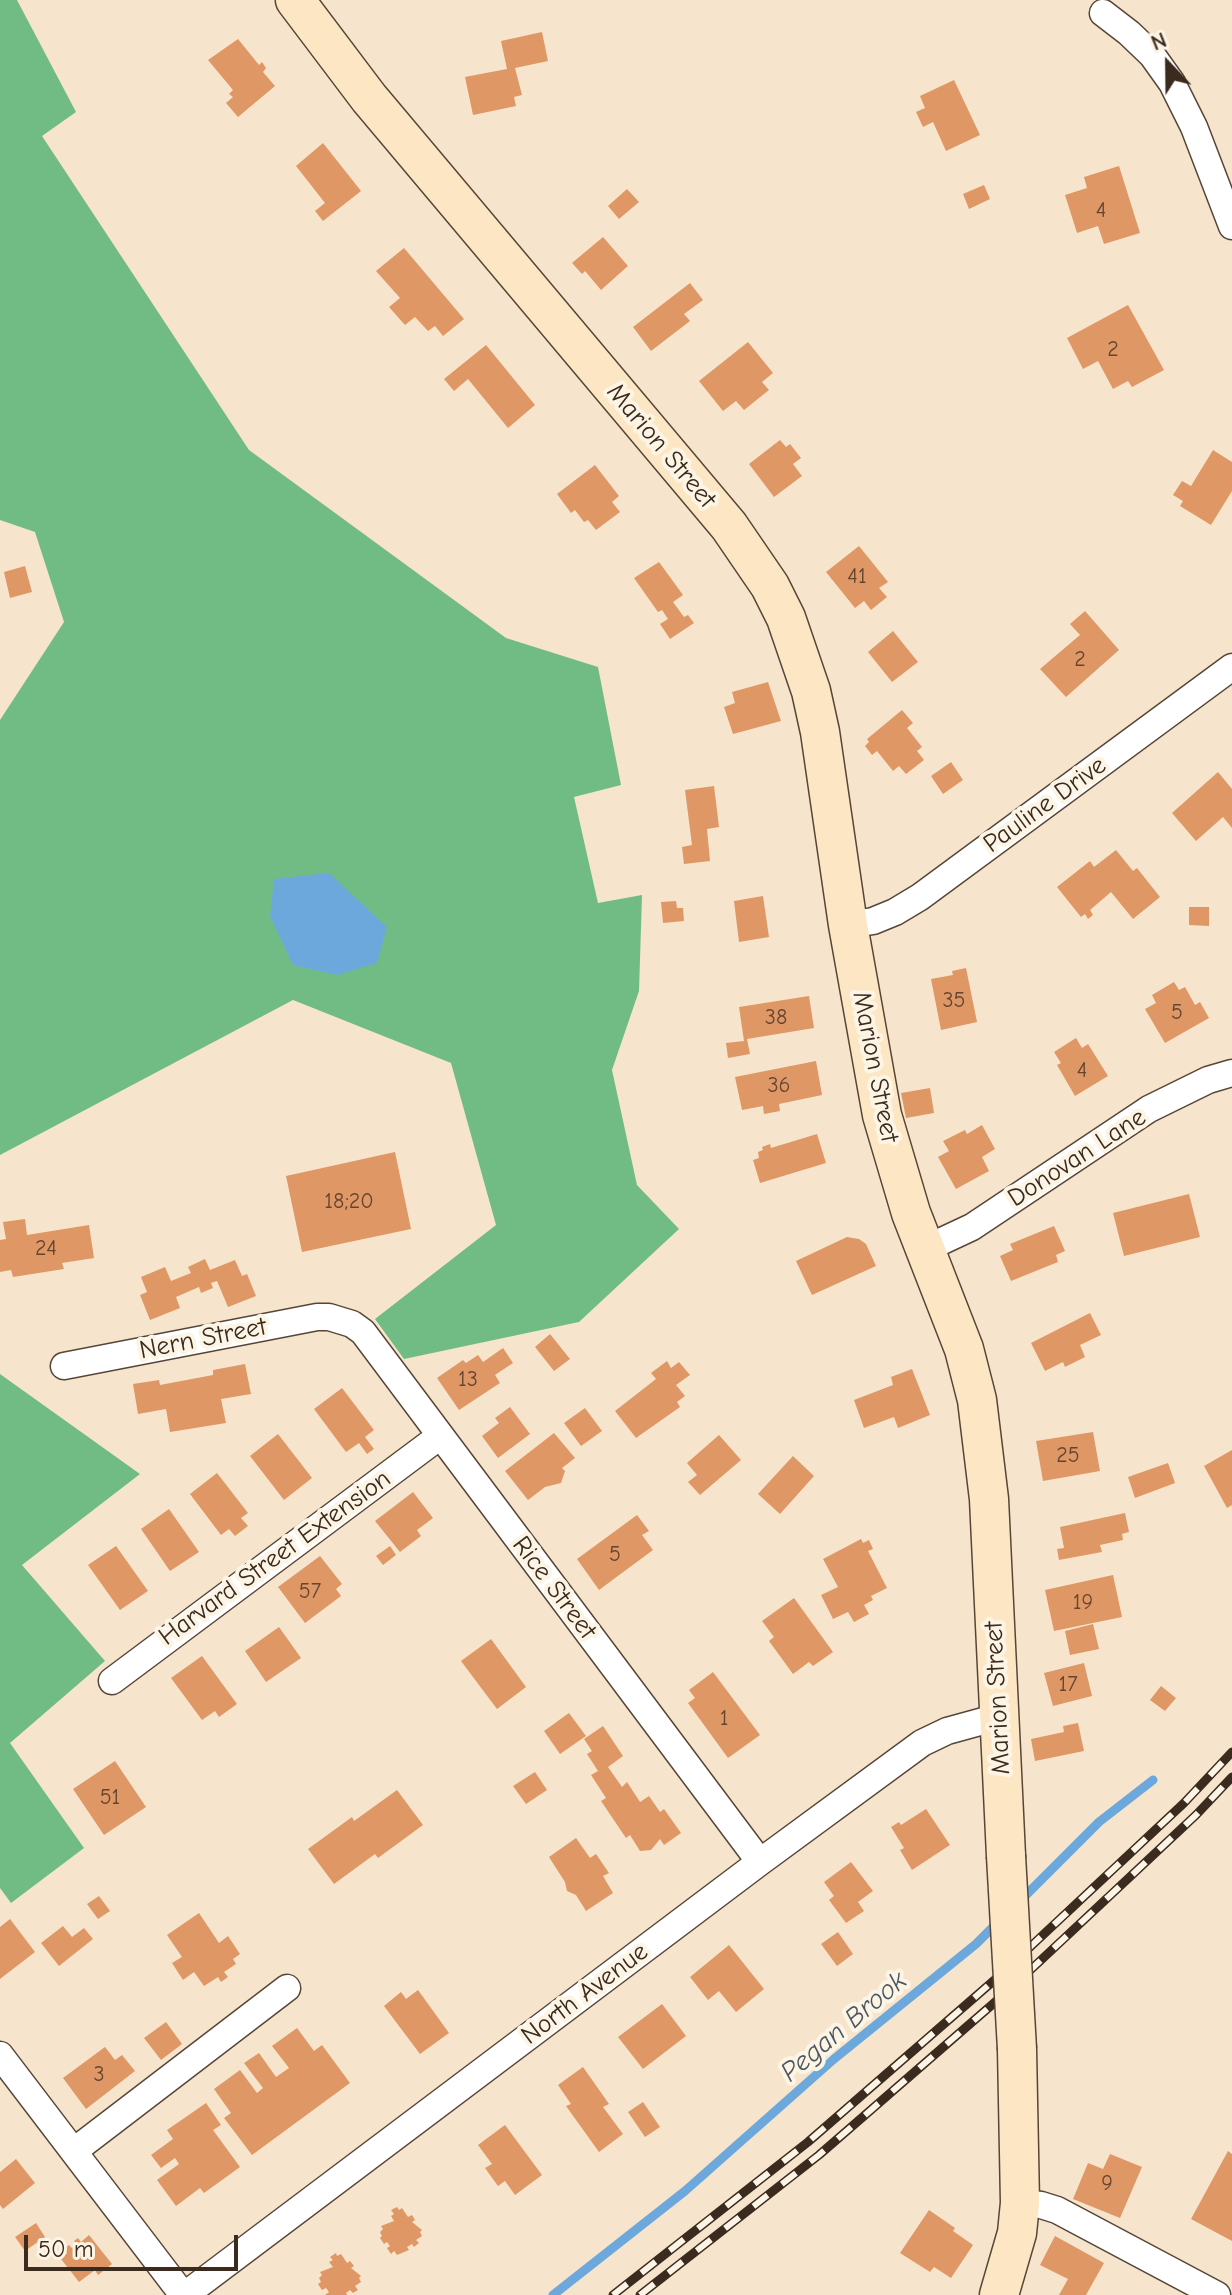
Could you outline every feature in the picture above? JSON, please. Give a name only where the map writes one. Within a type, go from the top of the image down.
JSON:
[{"type":"street","name":"Marion Street","points":[[295,0],[369,98],[729,526],[770,586],[786,618],[811,691],[882,1115],[925,1249],[964,1349],[982,1436],[989,1499],[1017,2049],[1020,2203],[1017,2233],[999,2295]]},
{"type":"street","points":[[1103,13],[1141,44],[1172,83],[1194,127],[1232,226]]},
{"type":"street","name":"Pauline Drive","points":[[848,925],[873,921],[920,897],[1232,667]]},
{"type":"street","name":"Donovan Lane","points":[[925,1249],[972,1227],[1149,1109],[1208,1080],[1232,1073]]},
{"type":"street","name":"Nern Street","points":[[64,1366],[317,1317],[343,1320]]},
{"type":"street","name":"Rice Street","points":[[343,1320],[363,1332],[760,1862]]},
{"type":"street","name":"Harvard Street Extension","points":[[112,1681],[440,1436]]},
{"type":"street","name":"North Avenue","points":[[184,2295],[922,1743],[947,1731],[998,1717]]},
{"type":"street","points":[[74,2151],[287,1988]]},
{"type":"street","points":[[0,2055],[184,2295]]},
{"type":"street","points":[[1020,2203],[1057,2210],[1217,2295]]},
{"type":"green space","points":[[0,0],[17,0],[76,112],[42,136],[249,450],[506,638],[598,667],[621,785],[574,797],[598,903],[642,895],[639,991],[612,1070],[637,1185],[679,1229],[579,1322],[404,1359],[375,1319],[496,1225],[451,1063],[293,1000],[0,1155],[0,720],[64,622],[35,532],[0,520]]},
{"type":"green space","points":[[0,1374],[140,1474],[22,1565],[105,1661],[10,1743],[84,1848],[11,1903],[0,1888]]},
{"type":"water","points":[[329,873],[387,927],[377,963],[337,975],[293,965],[270,916],[274,879]]},
{"type":"building","points":[[542,32],[548,61],[515,68],[522,95],[514,97],[516,106],[473,115],[465,77],[507,69],[501,41]]},
{"type":"building","points":[[238,39],[259,65],[262,62],[266,68],[263,72],[275,86],[238,117],[226,103],[233,97],[229,94],[233,90],[208,60]]},
{"type":"building","points":[[954,80],[980,135],[946,151],[933,122],[923,127],[916,112],[925,108],[920,96]]},
{"type":"building","points":[[323,143],[361,191],[323,221],[315,211],[325,203],[296,166]]},
{"type":"building","points":[[1119,166],[1140,233],[1104,244],[1098,226],[1077,233],[1065,195],[1087,188],[1084,177]]},
{"type":"building","points":[[984,185],[990,199],[969,209],[963,194]]},
{"type":"building","points":[[627,189],[639,202],[619,219],[608,206]]},
{"type":"building","points":[[603,237],[628,266],[601,290],[585,271],[582,274],[572,263]]},
{"type":"building","points":[[404,248],[464,319],[443,336],[435,326],[428,331],[415,317],[405,325],[389,307],[400,298],[376,271]]},
{"type":"building","points":[[690,283],[703,300],[684,314],[690,321],[651,351],[633,327]]},
{"type":"building","points":[[1128,305],[1164,370],[1132,387],[1128,381],[1113,389],[1098,361],[1083,369],[1067,338]]},
{"type":"building","points":[[748,342],[773,373],[762,382],[769,390],[744,410],[736,401],[723,411],[699,381]]},
{"type":"building","points":[[486,345],[535,405],[508,428],[468,379],[454,391],[444,379]]},
{"type":"building","points":[[780,440],[786,447],[790,444],[801,458],[793,464],[802,476],[774,497],[749,464]]},
{"type":"building","points":[[1213,450],[1232,462],[1232,491],[1211,525],[1180,506],[1183,501],[1173,495],[1182,481],[1191,486]]},
{"type":"building","points":[[595,465],[619,496],[612,502],[620,512],[596,530],[588,520],[584,522],[575,510],[571,513],[557,494]]},
{"type":"building","points":[[859,546],[888,582],[879,588],[887,597],[871,610],[864,601],[855,608],[826,572]]},
{"type":"building","points":[[659,562],[683,595],[673,602],[684,617],[688,615],[694,623],[670,639],[660,624],[668,619],[662,610],[658,612],[634,578]]},
{"type":"building","points":[[25,566],[32,592],[10,598],[4,572]]},
{"type":"building","points":[[1085,611],[1119,650],[1066,697],[1040,669],[1080,635],[1070,624]]},
{"type":"building","points":[[893,631],[918,662],[892,682],[868,652]]},
{"type":"building","points":[[768,682],[781,721],[733,734],[724,707],[735,703],[732,692]]},
{"type":"building","points":[[902,710],[913,723],[907,728],[922,747],[917,751],[924,760],[906,774],[899,766],[893,771],[877,751],[872,755],[865,746],[869,742],[867,739]]},
{"type":"building","points":[[951,762],[963,780],[943,794],[931,776]]},
{"type":"building","points":[[1218,772],[1232,789],[1232,828],[1223,817],[1196,841],[1172,813]]},
{"type":"building","points":[[714,786],[719,827],[707,829],[710,861],[684,864],[682,847],[692,845],[685,790]]},
{"type":"building","points":[[1116,850],[1133,871],[1137,868],[1160,897],[1133,919],[1111,892],[1090,910],[1093,915],[1088,919],[1085,914],[1081,917],[1057,887],[1090,861],[1094,867]]},
{"type":"building","points":[[763,896],[769,937],[739,942],[734,901]]},
{"type":"building","points":[[676,901],[677,908],[683,908],[684,921],[663,923],[661,902]]},
{"type":"building","points":[[1189,907],[1209,907],[1209,926],[1189,925]]},
{"type":"building","points":[[966,968],[977,1022],[941,1030],[931,979],[953,975],[952,971]]},
{"type":"building","points":[[1174,982],[1179,990],[1185,987],[1195,1005],[1200,1002],[1209,1018],[1165,1043],[1145,1009],[1156,1003],[1152,995]]},
{"type":"building","points":[[809,996],[814,1028],[747,1039],[750,1054],[728,1058],[726,1043],[744,1041],[739,1007]]},
{"type":"building","points":[[1076,1038],[1082,1048],[1088,1044],[1108,1076],[1075,1096],[1057,1065],[1061,1063],[1054,1052]]},
{"type":"building","points":[[816,1061],[822,1095],[779,1104],[780,1111],[764,1114],[763,1106],[742,1110],[735,1077]]},
{"type":"building","points":[[930,1088],[934,1113],[906,1118],[901,1093]]},
{"type":"building","points":[[982,1125],[995,1149],[982,1157],[989,1171],[956,1189],[938,1157],[949,1151],[943,1141],[965,1130],[967,1134]]},
{"type":"building","points":[[817,1134],[826,1163],[760,1183],[753,1160],[759,1158],[758,1152],[763,1150],[762,1147],[770,1144],[771,1148]]},
{"type":"building","points":[[395,1152],[411,1229],[302,1252],[286,1176]]},
{"type":"building","points":[[1189,1194],[1200,1237],[1124,1256],[1113,1213]]},
{"type":"building","points":[[25,1219],[27,1235],[89,1225],[94,1258],[62,1263],[64,1269],[13,1277],[11,1270],[0,1272],[0,1240],[6,1239],[3,1222]]},
{"type":"building","points":[[1054,1226],[1065,1251],[1056,1255],[1058,1262],[1011,1281],[1000,1256],[1013,1250],[1010,1244]]},
{"type":"building","points":[[847,1237],[866,1244],[876,1266],[812,1295],[796,1261]]},
{"type":"building","points":[[205,1259],[210,1270],[235,1260],[242,1276],[247,1274],[256,1296],[228,1307],[217,1281],[211,1283],[213,1288],[201,1293],[199,1287],[176,1297],[180,1308],[150,1320],[140,1295],[147,1292],[141,1277],[165,1267],[171,1281],[191,1273],[188,1267]]},
{"type":"building","points":[[1090,1313],[1101,1335],[1080,1345],[1085,1357],[1065,1367],[1063,1362],[1045,1371],[1031,1343]]},
{"type":"building","points":[[550,1334],[570,1359],[554,1371],[535,1347]]},
{"type":"building","points":[[503,1348],[513,1363],[495,1375],[500,1383],[459,1410],[437,1378],[463,1360],[466,1363],[478,1355],[483,1362]]},
{"type":"building","points":[[667,1361],[671,1368],[679,1362],[690,1375],[676,1385],[685,1396],[677,1402],[680,1407],[636,1438],[615,1411],[656,1379],[651,1373]]},
{"type":"building","points":[[245,1364],[251,1394],[221,1399],[226,1423],[170,1432],[166,1409],[138,1414],[133,1384],[159,1380],[160,1385],[213,1375],[213,1370]]},
{"type":"building","points":[[912,1369],[930,1415],[898,1428],[894,1417],[864,1428],[854,1400],[893,1385],[891,1377]]},
{"type":"building","points":[[342,1388],[374,1430],[365,1437],[374,1449],[367,1454],[359,1443],[346,1452],[314,1409]]},
{"type":"building","points":[[510,1407],[530,1434],[498,1458],[482,1436],[499,1423],[495,1418]]},
{"type":"building","points":[[585,1408],[602,1431],[581,1446],[564,1423]]},
{"type":"building","points":[[1093,1432],[1100,1471],[1043,1481],[1036,1441]]},
{"type":"building","points":[[554,1433],[575,1458],[562,1468],[565,1471],[561,1483],[545,1487],[528,1500],[505,1471]]},
{"type":"building","points":[[278,1434],[312,1478],[284,1500],[250,1456]]},
{"type":"building","points":[[719,1435],[741,1460],[700,1495],[688,1482],[697,1475],[687,1463]]},
{"type":"building","points":[[1232,1450],[1232,1505],[1227,1508],[1204,1466]]},
{"type":"building","points":[[793,1456],[814,1476],[780,1514],[758,1494]]},
{"type":"building","points":[[1168,1463],[1175,1483],[1135,1498],[1128,1477]]},
{"type":"building","points":[[217,1473],[248,1513],[241,1518],[248,1526],[235,1536],[229,1529],[221,1535],[190,1494]]},
{"type":"building","points":[[413,1492],[433,1518],[417,1530],[421,1536],[400,1552],[375,1521]]},
{"type":"building","points":[[169,1509],[199,1552],[170,1571],[141,1529]]},
{"type":"building","points":[[1125,1513],[1129,1532],[1122,1534],[1123,1540],[1100,1545],[1102,1552],[1059,1560],[1057,1549],[1064,1548],[1060,1527]]},
{"type":"building","points":[[637,1515],[649,1531],[642,1535],[653,1550],[599,1590],[577,1559]]},
{"type":"building","points":[[861,1539],[863,1543],[869,1540],[873,1549],[868,1551],[887,1588],[871,1596],[873,1600],[864,1605],[869,1614],[854,1622],[848,1612],[833,1619],[821,1595],[838,1587],[823,1559]]},
{"type":"building","points":[[116,1546],[148,1591],[120,1610],[88,1565]]},
{"type":"building","points":[[390,1546],[396,1555],[383,1565],[376,1556]]},
{"type":"building","points":[[320,1556],[342,1584],[336,1589],[341,1596],[305,1623],[278,1587]]},
{"type":"building","points":[[1113,1575],[1122,1617],[1054,1631],[1045,1590]]},
{"type":"building","points":[[794,1598],[833,1652],[813,1666],[809,1662],[793,1674],[769,1641],[774,1637],[762,1621]]},
{"type":"building","points":[[1093,1624],[1099,1649],[1070,1655],[1065,1631]]},
{"type":"building","points":[[279,1627],[301,1658],[266,1682],[245,1651]]},
{"type":"building","points":[[491,1639],[526,1687],[497,1709],[461,1661]]},
{"type":"building","points":[[202,1656],[237,1704],[219,1717],[215,1711],[202,1720],[171,1678]]},
{"type":"building","points":[[1084,1663],[1092,1696],[1053,1706],[1044,1673]]},
{"type":"building","points":[[713,1672],[760,1735],[728,1758],[688,1703],[695,1698],[689,1690]]},
{"type":"building","points":[[1161,1686],[1176,1698],[1165,1711],[1150,1700]]},
{"type":"building","points":[[569,1713],[586,1736],[560,1754],[544,1731]]},
{"type":"building","points":[[1078,1723],[1084,1751],[1035,1761],[1031,1739],[1064,1732],[1063,1726]]},
{"type":"building","points":[[603,1726],[623,1756],[608,1767],[622,1787],[627,1782],[640,1802],[649,1796],[660,1812],[664,1809],[681,1833],[664,1845],[660,1839],[651,1850],[640,1851],[630,1835],[626,1838],[601,1801],[606,1798],[591,1775],[598,1771],[587,1754],[592,1751],[584,1739]]},
{"type":"building","points":[[115,1761],[146,1807],[104,1835],[73,1789]]},
{"type":"building","points":[[535,1772],[547,1790],[526,1804],[513,1786]]},
{"type":"building","points":[[397,1790],[423,1825],[378,1858],[375,1854],[334,1884],[308,1849]]},
{"type":"building","points":[[926,1809],[950,1845],[912,1870],[900,1850],[904,1848],[891,1827],[899,1822],[901,1825]]},
{"type":"building","points":[[576,1838],[590,1858],[596,1854],[609,1873],[603,1876],[613,1893],[586,1911],[576,1895],[567,1891],[565,1882],[549,1857]]},
{"type":"building","points":[[851,1862],[873,1891],[858,1902],[864,1911],[846,1923],[829,1900],[834,1896],[824,1882]]},
{"type":"building","points":[[99,1896],[110,1911],[98,1919],[87,1904]]},
{"type":"building","points":[[199,1913],[219,1943],[228,1936],[240,1954],[233,1959],[236,1964],[224,1972],[228,1977],[221,1982],[218,1977],[204,1986],[194,1972],[183,1980],[172,1963],[182,1957],[167,1935]]},
{"type":"building","points":[[10,1919],[35,1952],[0,1979],[0,1927]]},
{"type":"building","points":[[63,1926],[72,1937],[84,1928],[93,1939],[59,1966],[41,1943]]},
{"type":"building","points":[[838,1932],[853,1954],[837,1966],[821,1944]]},
{"type":"building","points":[[729,1945],[764,1989],[736,2012],[719,1991],[708,2000],[690,1977]]},
{"type":"building","points":[[418,1990],[449,2033],[420,2054],[384,2006],[401,1992],[406,1999]]},
{"type":"building","points":[[662,2004],[686,2036],[643,2069],[618,2037]]},
{"type":"building","points":[[166,2022],[182,2044],[161,2060],[144,2038]]},
{"type":"building","points":[[297,2028],[314,2051],[322,2045],[350,2083],[252,2155],[224,2118],[231,2113],[214,2089],[240,2070],[257,2093],[263,2088],[244,2063],[259,2053],[276,2077],[289,2068],[272,2046]]},
{"type":"building","points":[[105,2047],[115,2060],[122,2055],[135,2071],[86,2109],[63,2078]]},
{"type":"building","points":[[583,2067],[609,2104],[603,2107],[623,2134],[599,2152],[566,2106],[571,2104],[558,2085]]},
{"type":"building","points":[[643,2102],[660,2127],[645,2137],[628,2112]]},
{"type":"building","points":[[206,2103],[221,2125],[213,2130],[240,2167],[204,2193],[200,2188],[176,2206],[157,2180],[179,2164],[175,2158],[161,2168],[151,2155],[173,2139],[167,2130]]},
{"type":"building","points":[[505,2125],[542,2175],[515,2195],[505,2181],[498,2186],[485,2168],[492,2164],[478,2145]]},
{"type":"building","points":[[1228,2151],[1232,2154],[1232,2241],[1191,2219]]},
{"type":"building","points":[[1110,2154],[1142,2167],[1120,2218],[1073,2199],[1088,2163],[1103,2169]]},
{"type":"building","points":[[16,2159],[35,2183],[3,2209],[0,2205],[0,2172]]},
{"type":"building","points":[[397,2207],[399,2210],[402,2208],[408,2217],[412,2215],[415,2220],[412,2222],[422,2230],[422,2236],[416,2240],[419,2243],[414,2247],[412,2244],[407,2247],[409,2250],[397,2255],[394,2251],[391,2254],[387,2248],[390,2246],[380,2238],[380,2232],[383,2229],[381,2226],[394,2221],[391,2210]]},
{"type":"building","points":[[929,2210],[973,2245],[951,2278],[934,2267],[930,2272],[900,2253]]},
{"type":"building","points":[[36,2223],[45,2237],[25,2251],[15,2237]]},
{"type":"building","points":[[89,2235],[112,2264],[98,2275],[95,2270],[79,2282],[61,2259],[67,2253],[64,2249],[69,2245],[72,2248],[77,2244],[74,2241],[78,2238],[81,2242]]},
{"type":"building","points":[[1055,2236],[1104,2263],[1086,2295],[1059,2295],[1068,2279],[1040,2265]]},
{"type":"building","points":[[336,2253],[337,2256],[341,2254],[347,2263],[350,2261],[354,2266],[351,2268],[361,2276],[361,2282],[355,2286],[358,2290],[353,2293],[350,2290],[347,2295],[325,2295],[329,2292],[326,2288],[322,2290],[318,2284],[321,2282],[320,2272],[333,2267],[330,2257]]},
{"type":"waterway","name":"Pegan Brook","points":[[1019,1902],[1099,1822],[1153,1780]]},
{"type":"waterway","name":"Pegan Brook","points":[[553,2295],[685,2191],[834,2059],[976,1944],[1000,1920]]},
{"type":"railway","points":[[613,2295],[808,2142],[998,1977],[1184,1803],[1232,1752]]},
{"type":"railway","points":[[640,2295],[819,2155],[1009,1990],[1196,1815],[1232,1777]]}]
